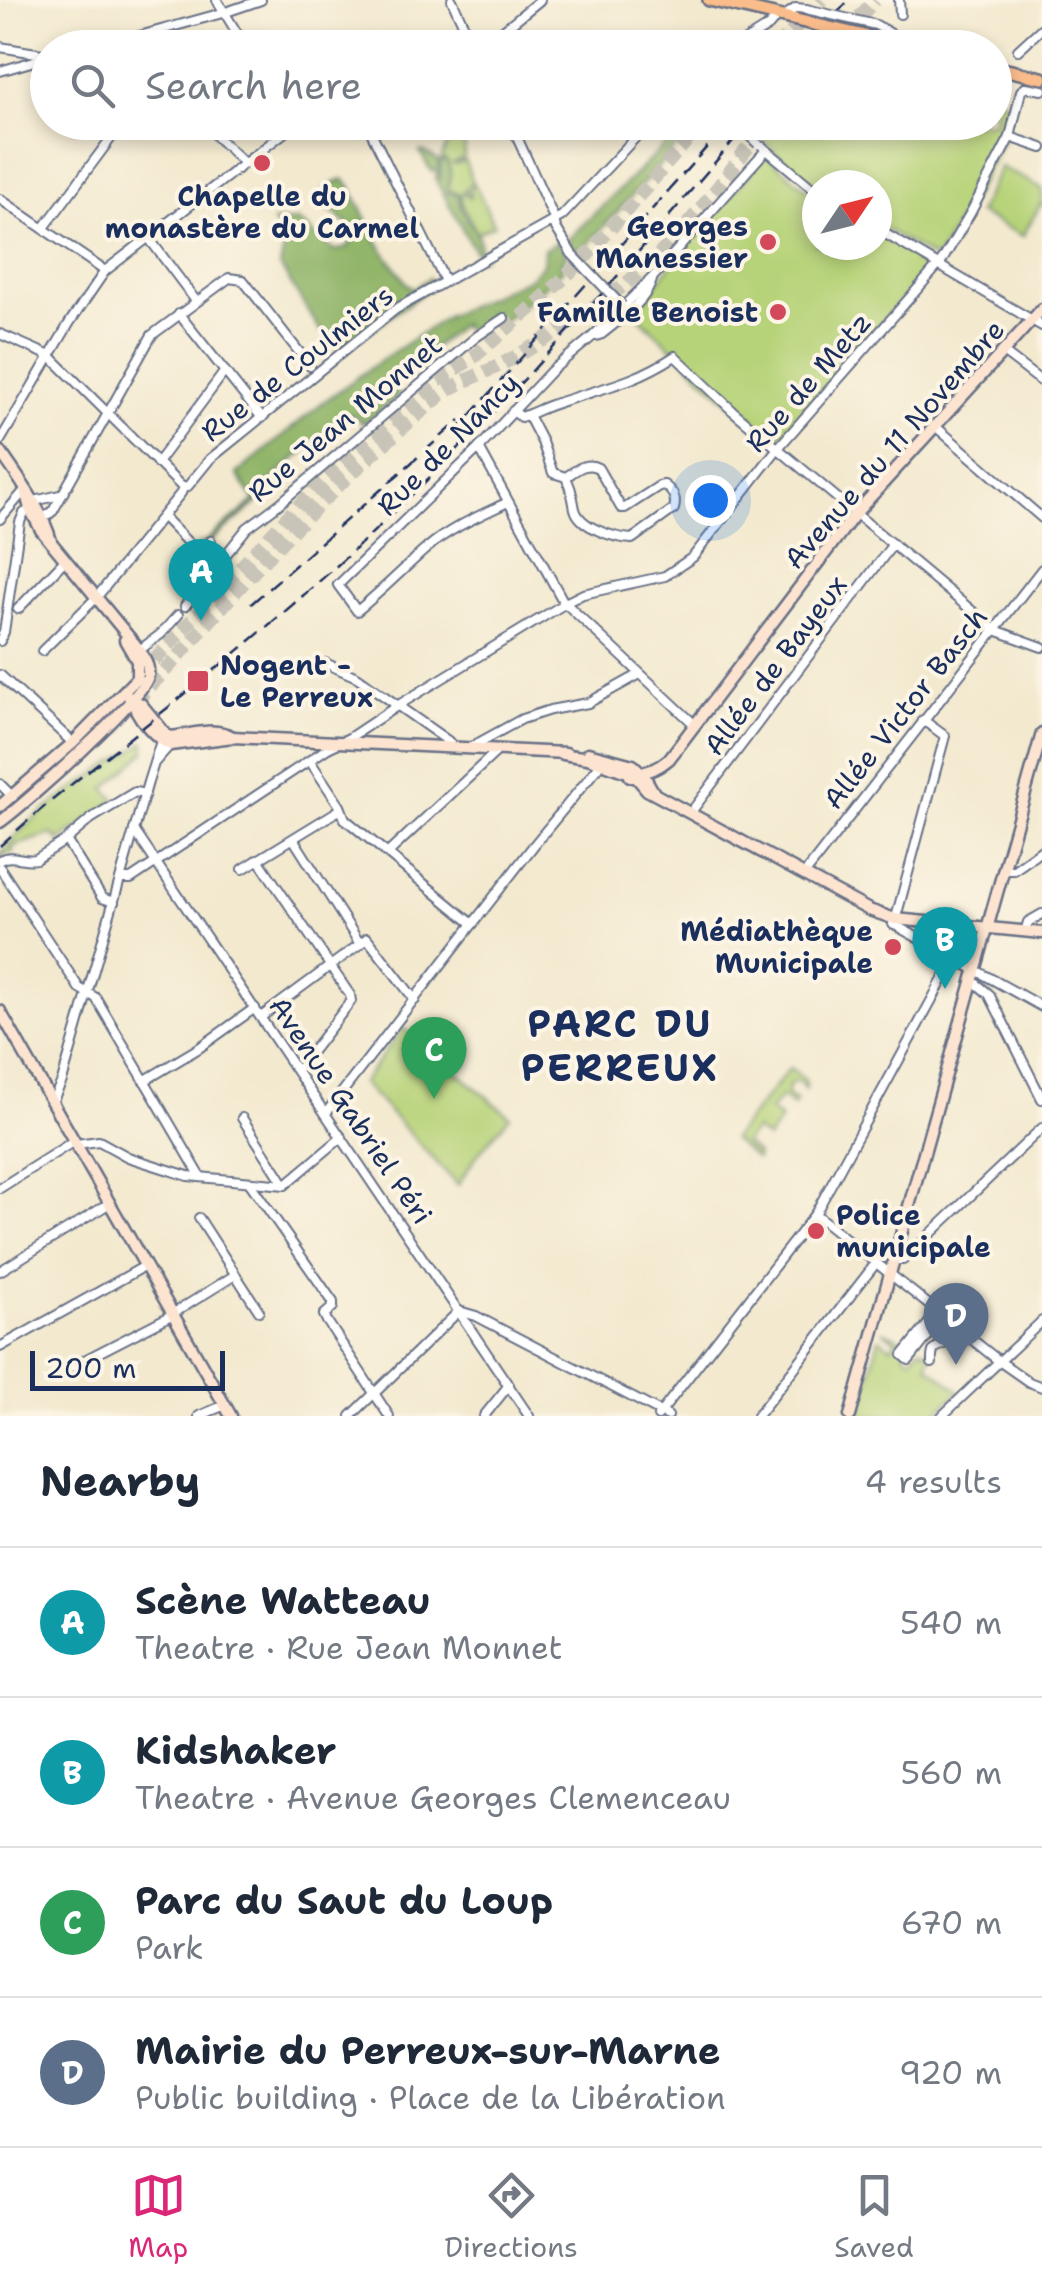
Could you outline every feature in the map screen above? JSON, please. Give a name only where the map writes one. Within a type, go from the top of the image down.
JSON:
[{"type":"main road","points":[[709,0],[751,5],[780,17],[840,30]]},
{"type":"main road","points":[[1012,71],[1042,78]]},
{"type":"street","points":[[216,0],[236,30]]},
{"type":"street","points":[[161,30],[261,0]]},
{"type":"street","points":[[452,0],[468,30]]},
{"type":"street","points":[[501,30],[540,0]]},
{"type":"street","points":[[899,0],[900,14]]},
{"type":"street","points":[[763,30],[796,8],[884,30]]},
{"type":"street","points":[[1018,50],[1042,28]]},
{"type":"street","points":[[0,47],[30,53]]},
{"type":"street","points":[[0,70],[30,61]]},
{"type":"street","name":"Rue de Metz","points":[[1012,131],[1024,87],[1042,90]]},
{"type":"street","points":[[1012,139],[1042,148]]},
{"type":"street","points":[[44,228],[109,140]]},
{"type":"street","points":[[219,140],[244,164]]},
{"type":"street","points":[[0,441],[105,271],[273,140]]},
{"type":"street","points":[[375,140],[445,282]]},
{"type":"street","points":[[518,140],[566,246],[622,306]]},
{"type":"street","name":"Rue de Coulmiers","points":[[42,651],[96,598],[210,459],[396,309],[555,221],[633,140]]},
{"type":"street","points":[[754,140],[802,180]]},
{"type":"street","name":"Rue de Metz","points":[[121,878],[131,879],[397,706],[583,594],[654,580],[682,567],[695,556],[831,385],[939,266],[1009,140]]},
{"type":"street","name":"Rue de Nancy","points":[[508,502],[428,546],[357,611],[338,585],[479,448],[551,371],[653,277],[762,147]]},
{"type":"street","points":[[0,199],[105,271]]},
{"type":"street","points":[[148,236],[196,302]]},
{"type":"street","points":[[892,238],[1037,323]]},
{"type":"street","name":"Rue de Nancy","points":[[592,337],[602,334],[629,312],[650,287],[653,277]]},
{"type":"street","points":[[0,642],[24,512],[33,507],[53,511],[152,335],[229,278],[243,280],[310,366]]},
{"type":"street","name":"Avenue du 11 Novembre","points":[[633,770],[660,766],[855,514],[1003,352],[1037,323],[1042,309]]},
{"type":"street","points":[[180,314],[262,418]]},
{"type":"street","name":"Rue Jean Monnet","points":[[184,606],[247,528],[476,337],[504,318]]},
{"type":"street","points":[[0,334],[50,356],[183,488]]},
{"type":"street","points":[[1003,352],[1042,382]]},
{"type":"street","points":[[513,411],[528,415],[650,372],[675,356],[995,630],[1042,647]]},
{"type":"street","points":[[157,463],[224,371]]},
{"type":"street","points":[[528,415],[554,474],[566,477],[592,464],[621,508],[664,485],[676,500],[674,509],[632,539],[625,539],[580,518],[566,477]]},
{"type":"street","points":[[935,426],[1042,518]]},
{"type":"street","points":[[479,448],[566,604],[694,724]]},
{"type":"street","points":[[0,451],[52,542],[148,669],[145,686],[0,806]]},
{"type":"street","points":[[0,519],[64,492]]},
{"type":"street","points":[[163,516],[198,553],[211,540]]},
{"type":"street","name":"Allée de Bayeux","points":[[691,812],[893,544]]},
{"type":"street","points":[[18,610],[65,560]]},
{"type":"street","name":"Allée Victor Basch","points":[[804,875],[1042,569]]},
{"type":"street","points":[[136,652],[161,634],[178,615]]},
{"type":"street","points":[[0,822],[115,718],[131,696],[137,678],[136,652]]},
{"type":"street","points":[[324,663],[358,677],[454,748]]},
{"type":"street","points":[[467,749],[522,719],[588,702],[640,674]]},
{"type":"street","points":[[0,675],[73,743]]},
{"type":"street","points":[[131,696],[166,741]]},
{"type":"street","points":[[895,922],[945,736],[922,720]]},
{"type":"street","points":[[52,1102],[62,1081],[154,763],[166,741],[208,731],[338,744],[590,753],[633,770],[654,793],[895,922],[954,959],[989,994]]},
{"type":"street","points":[[850,1416],[1042,733]]},
{"type":"street","points":[[166,741],[230,735]]},
{"type":"street","points":[[388,853],[497,751]]},
{"type":"street","name":"Avenue du 11 Novembre","points":[[633,770],[672,752]]},
{"type":"street","points":[[563,754],[633,770]]},
{"type":"street","points":[[310,762],[345,819],[473,924]]},
{"type":"street","points":[[326,1112],[600,764]]},
{"type":"street","points":[[0,784],[12,796]]},
{"type":"street","points":[[0,860],[9,856],[36,859],[135,792],[145,794]]},
{"type":"street","points":[[243,868],[341,809]]},
{"type":"street","name":"Avenue Gabriel Péri","points":[[134,830],[529,1416]]},
{"type":"street","points":[[66,840],[102,898],[114,902]]},
{"type":"street","points":[[294,840],[360,944]]},
{"type":"street","points":[[1003,870],[1014,870],[1042,850]]},
{"type":"street","points":[[258,859],[350,994],[351,1001],[297,1070]]},
{"type":"street","points":[[0,868],[79,988],[96,998],[201,1177]]},
{"type":"street","points":[[1025,932],[1028,922],[1042,914]]},
{"type":"street","points":[[895,922],[1042,933]]},
{"type":"street","points":[[261,1017],[367,938],[415,1000]]},
{"type":"street","points":[[351,1416],[459,1312],[480,1318],[662,1415],[815,1214],[954,959]]},
{"type":"street","points":[[974,975],[1042,1007]]},
{"type":"street","points":[[998,983],[988,985],[989,994],[1042,1099]]},
{"type":"street","points":[[144,1081],[200,1048],[255,1008]]},
{"type":"street","points":[[0,1010],[232,1416]]},
{"type":"street","points":[[242,1118],[285,1185]]},
{"type":"street","points":[[892,1260],[904,1260],[1042,1128]]},
{"type":"street","points":[[0,1188],[75,1142],[99,1141],[128,1157],[188,1176],[285,1185],[342,1136]]},
{"type":"street","points":[[249,1182],[334,1302],[324,1315],[389,1416]]},
{"type":"street","points":[[0,1272],[110,1204]]},
{"type":"street","points":[[815,1214],[959,1330],[1029,1382],[1042,1386]]},
{"type":"street","points":[[199,1218],[259,1311]]},
{"type":"street","points":[[757,1416],[876,1263]]},
{"type":"street","points":[[0,1347],[146,1266]]},
{"type":"street","points":[[65,1370],[235,1275]]},
{"type":"street","points":[[940,1315],[909,1360],[903,1356],[940,1315]]},
{"type":"street","points":[[942,1416],[1042,1321]]},
{"type":"street","points":[[932,1364],[933,1352],[950,1342],[959,1330]]},
{"type":"street","points":[[484,1416],[508,1386]]},
{"type":"street","points":[[199,1416],[225,1405]]},
{"type":"green space","points":[[449,140],[463,140],[464,158],[453,163],[465,161],[472,181],[463,194],[471,199],[469,191],[474,183],[494,225],[477,233],[460,194],[448,190],[449,172],[442,156]]},
{"type":"green space","points":[[670,140],[683,140],[579,254],[567,240]]},
{"type":"green space","points":[[764,140],[1002,140],[974,195],[938,256],[933,258],[892,233],[892,170],[802,170],[802,176]]},
{"type":"green space","points":[[420,152],[438,160],[440,180],[441,160],[448,162],[451,174],[447,192],[459,195],[466,220],[478,237],[484,256],[479,259],[435,179],[438,177]]},
{"type":"green space","points":[[766,155],[802,185],[802,260],[892,260],[892,242],[929,264],[929,270],[778,439],[773,440],[636,314],[682,251]]},
{"type":"green space","points":[[1000,167],[1042,188],[1042,205],[1023,236],[978,213]]},
{"type":"green space","points":[[344,179],[379,244],[407,284],[414,288],[429,278],[433,286],[341,351],[318,327],[280,266],[285,243],[273,222],[298,221],[333,250],[349,246],[352,228],[323,204],[325,188]]},
{"type":"green space","points":[[558,242],[567,254],[561,265],[563,270],[499,325],[490,317],[470,333],[461,325],[398,377],[398,396],[363,424],[353,414],[261,490],[264,497],[202,549],[199,547],[255,501],[237,474],[322,403],[386,357],[451,314],[530,278],[543,264],[544,249]]},
{"type":"green space","points":[[145,742],[145,752],[105,789],[116,800],[59,841],[53,834],[13,846],[13,852],[0,856],[46,809]]},
{"type":"green space","points":[[403,1028],[510,1116],[458,1185],[362,1083]]},
{"type":"green space","points":[[790,1068],[806,1081],[807,1087],[805,1090],[799,1082],[792,1082],[787,1092],[796,1101],[793,1106],[781,1097],[770,1110],[781,1120],[767,1139],[755,1130],[744,1143],[757,1154],[756,1159],[732,1139]]},
{"type":"green space","points":[[883,1331],[911,1343],[904,1353],[911,1359],[920,1348],[931,1353],[928,1366],[960,1391],[933,1416],[860,1416],[879,1338],[891,1347],[896,1341]]},
{"type":"tunnel","points":[[793,30],[822,0]]},
{"type":"tunnel","points":[[848,30],[875,0]]},
{"type":"tunnel","points":[[140,676],[291,513],[362,445],[438,381],[475,356],[584,259],[687,140]]},
{"type":"tunnel","points":[[135,701],[346,478],[440,396],[540,342],[638,274],[698,212],[753,140]]},
{"type":"railway","points":[[822,30],[849,0]]},
{"type":"railway","points":[[454,434],[713,140]]},
{"type":"railway","points":[[0,846],[263,630],[388,518],[548,353],[734,140]]},
{"type":"railway","points":[[251,604],[460,420]]},
{"type":"place","name":"Chapelle du monastère du Carmel","points":[[262,163]]},
{"type":"place","name":"Georges Manessier","points":[[768,242]]},
{"type":"place","name":"Famille Benoist","points":[[778,312]]},
{"type":"place","name":"Scène Watteau","points":[[201,621]]},
{"type":"place","name":"Nogent - Le Perreux","points":[[198,681]]},
{"type":"place","name":"Médiathèque Municipale","points":[[893,947]]},
{"type":"place","name":"Kidshaker","points":[[945,989]]},
{"type":"place","name":"Parc du Saut du Loup","points":[[434,1099]]},
{"type":"place","name":"Police municipale","points":[[816,1231]]},
{"type":"place","name":"Mairie du Perreux-sur-Marne","points":[[956,1365]]},
{"type":"district","name":"PARC DU PERREUX","points":[[620,1046]]}]
